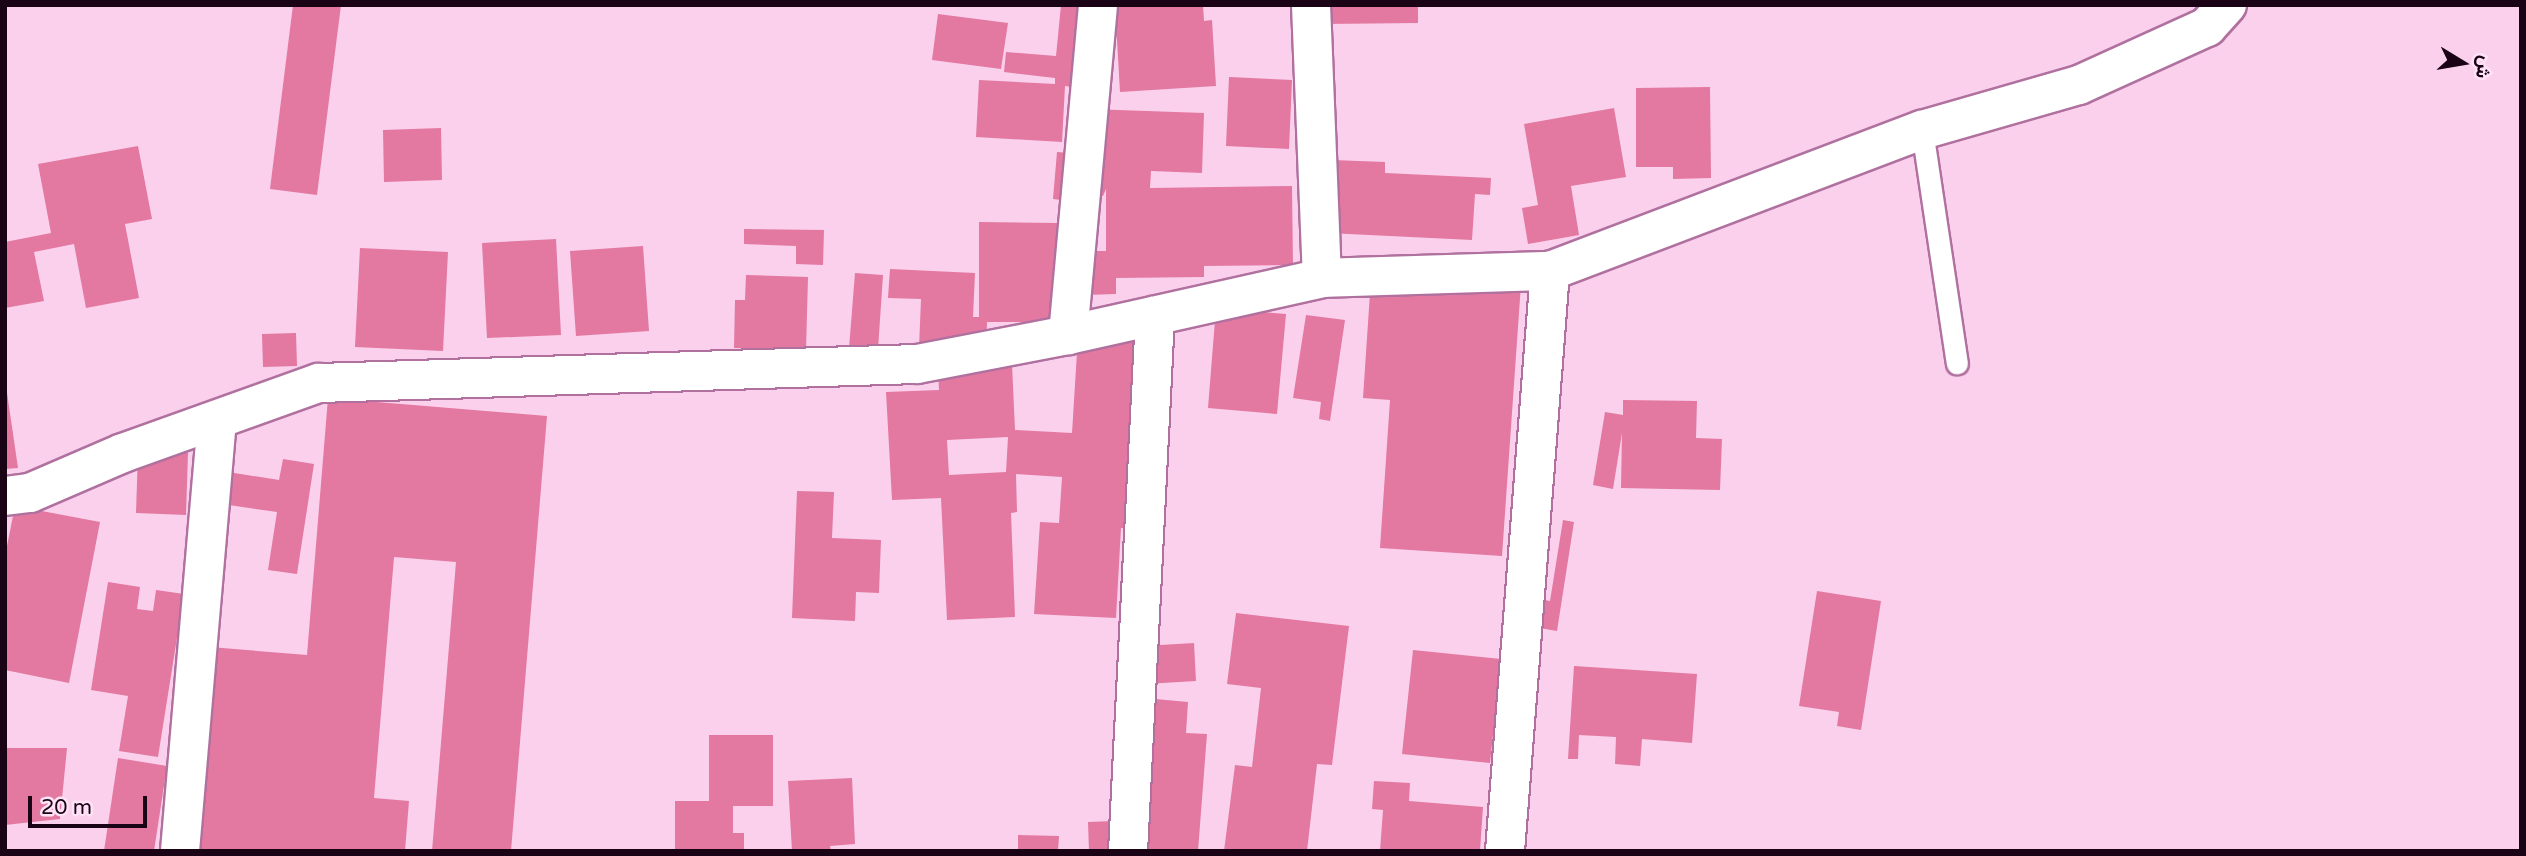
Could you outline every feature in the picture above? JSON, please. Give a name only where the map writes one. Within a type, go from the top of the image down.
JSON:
[{"type":"street","points":[[1068,335],[1098,5]]},
{"type":"street","points":[[1311,5],[1322,278]]},
{"type":"street","points":[[5,496],[30,493],[124,453],[319,383],[917,364],[1068,335],[1322,278],[1550,271],[1922,130],[2079,85],[2207,27],[2227,5]]},
{"type":"street","points":[[1505,851],[1550,271]]},
{"type":"street","points":[[1128,851],[1155,316]]},
{"type":"street","points":[[180,851],[217,421]]},
{"type":"lane","points":[[1922,130],[1957,363]]},
{"type":"building","points":[[293,5],[341,5],[317,195],[270,189]]},
{"type":"building","points":[[1061,5],[1090,5],[1081,88],[1065,86],[1062,142],[976,137],[979,80],[1055,84],[1055,78],[1004,72],[1006,52],[1056,56]]},
{"type":"building","points":[[1115,5],[1203,5],[1204,21],[1212,20],[1216,86],[1120,92]]},
{"type":"building","points":[[1323,5],[1418,5],[1418,23],[1323,24]]},
{"type":"building","points":[[938,14],[1008,23],[1001,69],[932,60]]},
{"type":"building","points":[[1229,77],[1292,80],[1289,149],[1226,146]]},
{"type":"building","points":[[1710,87],[1711,178],[1673,179],[1673,167],[1636,167],[1636,88]]},
{"type":"building","points":[[1614,108],[1626,177],[1571,186],[1579,235],[1528,244],[1522,208],[1538,205],[1524,124]]},
{"type":"building","points":[[1089,109],[1204,113],[1202,173],[1151,171],[1150,188],[1292,186],[1293,265],[1204,266],[1204,277],[1116,278],[1116,294],[1084,295],[1084,251],[1106,251],[1106,189],[1103,196],[1086,196]]},
{"type":"building","points":[[441,128],[442,180],[384,182],[383,130]]},
{"type":"building","points":[[138,146],[152,219],[125,224],[139,298],[86,308],[74,244],[34,252],[44,301],[5,308],[5,242],[51,233],[38,164]]},
{"type":"building","points":[[1057,152],[1082,154],[1078,202],[1053,199]]},
{"type":"building","points":[[1332,160],[1385,162],[1385,173],[1491,178],[1490,195],[1475,194],[1472,240],[1328,233]]},
{"type":"building","points":[[979,222],[1057,223],[1057,322],[987,322],[986,350],[919,348],[921,299],[888,298],[890,269],[975,273],[973,317],[979,317]]},
{"type":"building","points":[[744,229],[824,230],[823,265],[796,264],[796,246],[744,244]]},
{"type":"building","points":[[556,239],[561,335],[487,338],[482,243]]},
{"type":"building","points":[[643,246],[649,331],[576,336],[570,251]]},
{"type":"building","points":[[360,248],[448,252],[443,351],[355,347]]},
{"type":"building","points":[[855,273],[883,275],[877,364],[848,361]]},
{"type":"building","points":[[746,275],[808,277],[806,350],[734,348],[735,300],[745,300]]},
{"type":"building","points":[[1371,278],[1521,284],[1502,556],[1380,548],[1390,400],[1363,398]]},
{"type":"building","points":[[1216,308],[1286,314],[1277,414],[1208,408]]},
{"type":"building","points":[[1306,315],[1345,320],[1330,421],[1319,419],[1321,402],[1293,398]]},
{"type":"building","points":[[296,333],[297,366],[263,367],[262,334]]},
{"type":"building","points":[[1078,336],[1146,339],[1135,529],[1121,528],[1116,618],[1034,614],[1040,522],[1059,523],[1062,477],[1016,474],[1017,512],[1011,513],[1015,617],[947,620],[941,498],[892,500],[886,392],[939,390],[938,367],[1012,364],[1015,430],[1072,433]],"holes":[[[1008,437],[1006,472],[949,475],[947,440]]]},
{"type":"building","points":[[5,379],[18,468],[5,469]]},
{"type":"building","points":[[328,398],[547,416],[511,851],[432,851],[456,562],[394,557],[374,798],[409,801],[405,851],[193,851],[210,647],[307,655]]},
{"type":"building","points":[[1623,400],[1697,401],[1696,438],[1722,439],[1720,490],[1621,488],[1622,433],[1613,489],[1593,485],[1605,412],[1623,415]]},
{"type":"building","points":[[138,452],[188,453],[186,515],[136,513]]},
{"type":"building","points":[[283,459],[314,464],[297,574],[268,570],[277,512],[222,504],[228,472],[279,480]]},
{"type":"building","points":[[797,491],[834,492],[832,538],[881,540],[879,593],[856,592],[855,621],[792,618]]},
{"type":"building","points":[[15,506],[100,522],[69,683],[5,670],[5,556]]},
{"type":"building","points":[[1563,520],[1574,522],[1557,631],[1528,626],[1533,598],[1550,601]]},
{"type":"building","points":[[108,582],[140,587],[137,609],[153,611],[156,590],[184,594],[158,757],[119,751],[128,696],[91,690]]},
{"type":"building","points":[[1817,591],[1881,601],[1861,730],[1837,726],[1839,712],[1799,706]]},
{"type":"building","points":[[1236,613],[1349,626],[1332,765],[1317,764],[1307,851],[1224,851],[1235,765],[1252,767],[1261,688],[1227,684]]},
{"type":"building","points":[[1194,643],[1196,681],[1146,684],[1144,646]]},
{"type":"building","points":[[1413,650],[1501,659],[1490,763],[1402,754]]},
{"type":"building","points":[[1574,666],[1697,674],[1692,743],[1642,739],[1640,766],[1615,764],[1616,737],[1579,735],[1578,759],[1568,759]]},
{"type":"building","points":[[1144,698],[1188,702],[1186,733],[1207,734],[1198,851],[1133,851]]},
{"type":"building","points":[[709,735],[773,735],[773,806],[733,806],[733,833],[744,833],[744,851],[675,851],[675,801],[709,801]]},
{"type":"building","points":[[5,748],[67,748],[60,819],[5,825]]},
{"type":"building","points":[[118,758],[167,766],[154,851],[104,851]]},
{"type":"building","points":[[852,778],[855,844],[830,846],[831,851],[792,851],[788,781]]},
{"type":"building","points":[[1374,781],[1410,783],[1409,801],[1483,807],[1480,851],[1380,851],[1383,810],[1372,809]]},
{"type":"building","points":[[1114,821],[1114,851],[1089,851],[1088,822]]},
{"type":"building","points":[[1018,835],[1059,836],[1058,851],[1018,851]]}]
